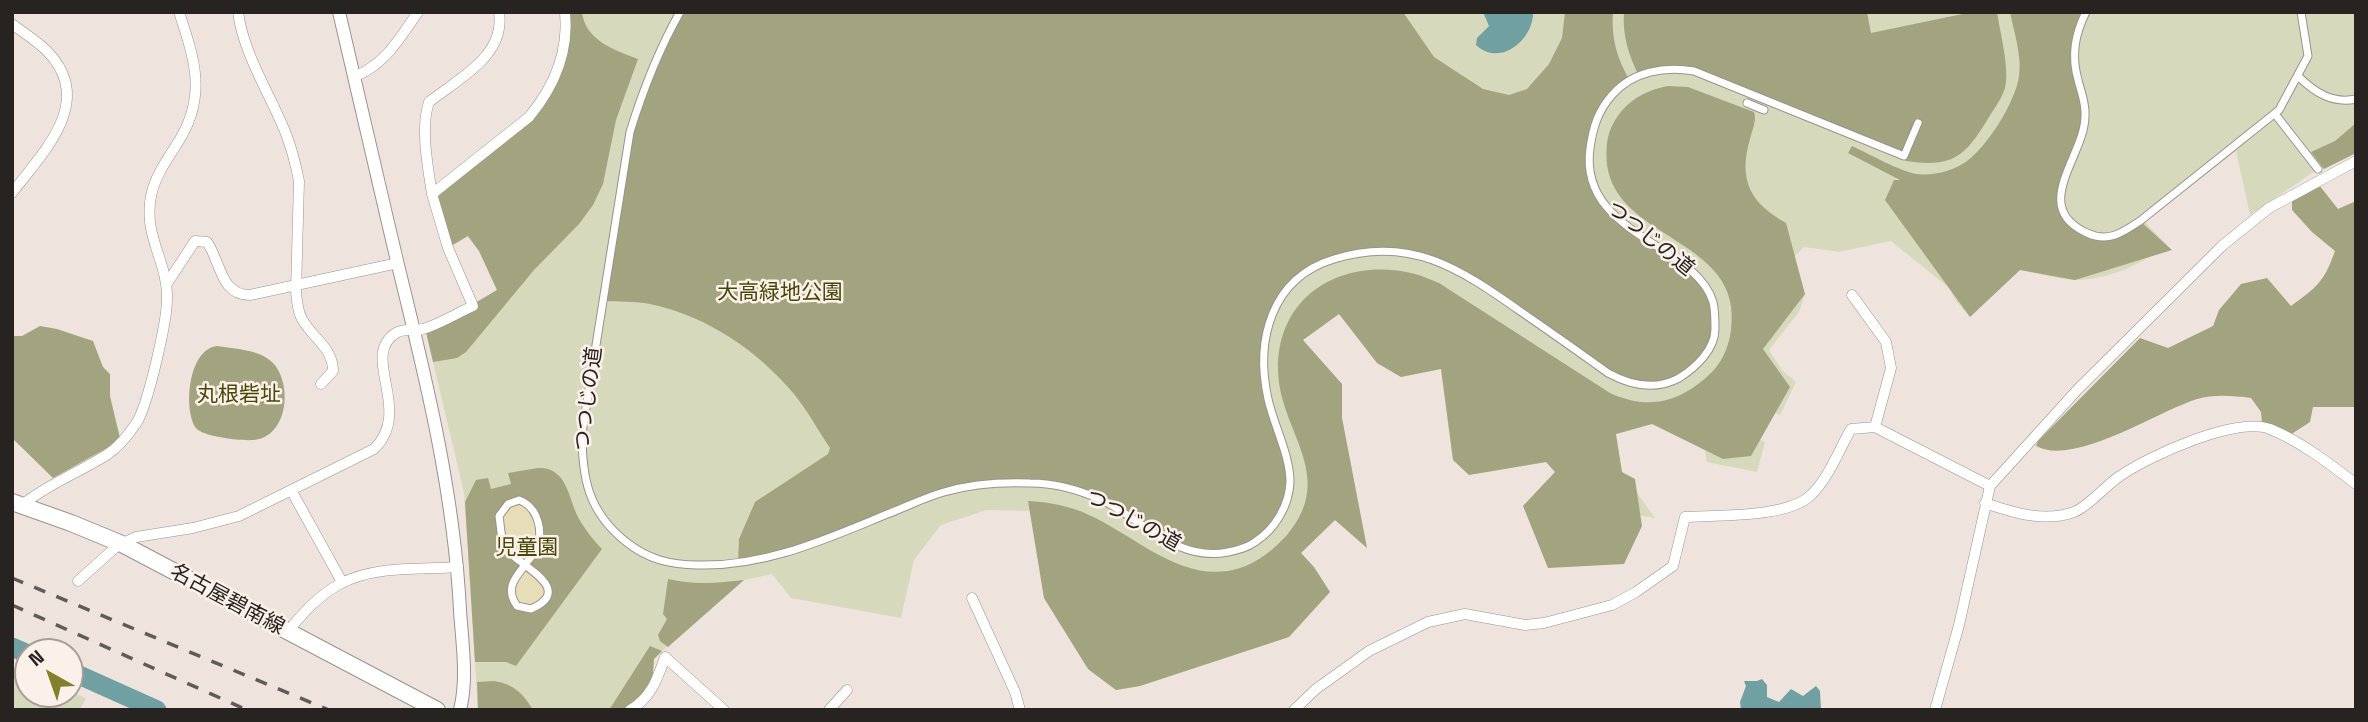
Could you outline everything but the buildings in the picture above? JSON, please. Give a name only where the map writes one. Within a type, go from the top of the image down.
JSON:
[{"type":"main road","name":"名古屋碧南線","points":[[17,503],[122,544],[437,710]]},
{"type":"street","points":[[17,503],[107,454],[121,443],[138,421],[146,399],[167,300],[148,215],[158,176],[189,120],[197,89],[196,69],[179,12]]},
{"type":"street","points":[[238,12],[256,66],[287,136],[299,181],[298,308],[302,318],[333,360],[333,370],[321,384]]},
{"type":"street","points":[[339,12],[450,494],[458,567],[464,693],[460,710]]},
{"type":"street","points":[[354,77],[383,60],[418,12]]},
{"type":"street","points":[[78,581],[113,548],[136,537],[223,522],[374,449],[382,441],[390,426],[391,414],[381,358],[390,339],[396,333],[423,328],[472,306],[448,248],[432,194],[426,144],[426,110],[429,103],[488,55],[498,39],[499,12]]},
{"type":"street","points":[[432,194],[538,106],[552,82],[562,54],[566,28],[565,12]]},
{"type":"street","name":"つつじの道","points":[[680,12],[657,56],[630,132],[582,433],[584,481],[596,508],[613,531],[632,548],[673,565],[732,565],[779,556],[943,492],[1007,483],[1054,485],[1081,492],[1104,501],[1188,551],[1221,554],[1242,549],[1254,544],[1271,528],[1282,513],[1289,494],[1290,477],[1268,401],[1264,343],[1270,318],[1282,294],[1296,279],[1313,267],[1335,258],[1386,251],[1438,261],[1471,276],[1608,373],[1625,382],[1640,385],[1674,381],[1702,360],[1715,334],[1713,302],[1696,276],[1620,220],[1601,199],[1592,178],[1589,156],[1592,131],[1601,107],[1618,89],[1639,76],[1661,69],[1694,71],[1904,156],[1918,124]]},
{"type":"street","points":[[2086,12],[2078,27],[2073,52],[2085,114],[2084,134],[2059,195],[2063,212],[2073,226],[2101,239],[2123,233],[2279,110],[2308,56],[2301,12]]},
{"type":"street","points":[[12,24],[46,51],[57,64],[68,93],[63,120],[12,193]]},
{"type":"street","points":[[2298,76],[2315,91],[2329,98],[2344,101],[2356,99]]},
{"type":"street","points":[[1747,103],[1764,110]]},
{"type":"street","points":[[2275,114],[2318,169]]},
{"type":"street","points":[[1935,710],[1959,625],[1990,486],[2078,389],[2224,245],[2269,208],[2356,161]]},
{"type":"street","points":[[166,286],[190,247],[195,241],[202,240],[211,247],[231,290],[242,295],[398,263]]},
{"type":"street","points":[[1852,295],[1886,342],[1891,368],[1875,427]]},
{"type":"street","points":[[1294,710],[1316,689],[1370,651],[1428,622],[1465,614],[1525,625],[1544,623],[1612,605],[1673,566],[1685,517],[1781,511],[1811,496],[1851,429],[1875,427],[1990,486]]},
{"type":"street","points":[[1985,503],[2028,516],[2075,512],[2119,476],[2146,461],[2189,442],[2242,427],[2269,429],[2308,451],[2356,484]]},
{"type":"street","points":[[291,490],[342,582]]},
{"type":"street","points":[[524,565],[510,586],[510,593],[517,606],[531,609],[544,601],[547,586],[538,573],[524,565],[504,545],[499,516],[505,507],[519,500],[535,510],[540,539],[524,565]]},
{"type":"street","points":[[288,631],[303,612],[342,582],[372,573],[458,567]]},
{"type":"street","points":[[972,597],[1015,692],[1020,710]]},
{"type":"street","points":[[630,710],[640,704],[653,689],[665,657],[724,710]]},
{"type":"street","points":[[829,710],[847,690]]},
{"type":"green space","name":"大高緑地公園","points":[[569,12],[2356,12],[2356,153],[2324,169],[2318,169],[2250,215],[2236,151],[2145,222],[2167,245],[2157,252],[2124,270],[2087,279],[2075,280],[2020,270],[1970,317],[1949,288],[1891,241],[1839,252],[1804,247],[1792,259],[1805,294],[1799,312],[1769,350],[1782,370],[1796,382],[1780,415],[1765,409],[1753,436],[1765,442],[1757,472],[1707,462],[1704,445],[1652,424],[1613,435],[1622,472],[1655,518],[1523,506],[1555,472],[1546,462],[1469,475],[1453,460],[1441,369],[1401,377],[1377,363],[1339,314],[1303,340],[1342,384],[1342,418],[1367,548],[1335,520],[1301,553],[1330,592],[1289,637],[1140,686],[1116,690],[1088,669],[1044,598],[1030,511],[987,510],[941,525],[914,560],[901,618],[791,598],[772,574],[744,580],[654,659],[652,685],[625,710],[478,710],[464,493],[426,332],[497,290],[479,251],[467,236],[520,129],[562,71],[570,30]]},
{"type":"green space","points":[[569,12],[582,12],[589,30],[602,43],[638,59],[616,120],[603,184],[593,205],[579,224],[534,270],[466,352],[457,358],[433,362],[426,332],[497,290],[479,251],[468,236],[451,246],[436,198],[520,129],[562,71],[570,30]]},
{"type":"green space","points":[[680,12],[1403,12],[1434,57],[1483,89],[1509,95],[1527,89],[1549,64],[1562,38],[1565,12],[1613,12],[1616,48],[1630,81],[1602,107],[1589,156],[1601,199],[1620,220],[1682,265],[1706,288],[1715,319],[1709,347],[1687,373],[1659,384],[1624,382],[1471,276],[1438,261],[1386,251],[1335,258],[1296,279],[1270,319],[1264,368],[1290,477],[1282,513],[1254,544],[1203,554],[1158,534],[1081,492],[1031,483],[960,488],[799,550],[738,564],[739,539],[755,502],[828,454],[830,448],[799,400],[780,378],[730,337],[671,310],[644,303],[602,301],[622,168],[643,90]]},
{"type":"green space","points":[[1624,12],[1867,12],[1871,33],[1972,12],[1997,12],[2005,61],[2005,88],[1973,142],[1956,157],[1935,163],[1906,161],[1904,156],[1682,69],[1639,76],[1627,45]]},
{"type":"green space","points":[[2010,12],[2086,12],[2073,52],[2085,114],[2059,195],[2073,226],[2111,237],[2140,221],[2172,250],[2075,280],[2020,270],[1970,317],[1885,200],[1894,180],[1900,180],[1848,153],[1852,146],[1916,174],[1949,170],[1962,165],[1975,154],[1999,123],[2017,86],[2019,60]]},
{"type":"green space","points":[[1668,86],[1688,87],[1754,112],[1755,122],[1746,167],[1750,189],[1764,207],[1786,223],[1805,294],[1763,349],[1790,387],[1751,456],[1723,459],[1652,424],[1616,434],[1622,472],[1635,479],[1642,526],[1624,564],[1548,568],[1523,506],[1555,472],[1546,462],[1469,475],[1453,460],[1441,369],[1401,377],[1377,363],[1339,314],[1303,340],[1342,384],[1342,418],[1367,548],[1335,520],[1301,553],[1330,592],[1289,637],[1140,686],[1116,690],[1088,669],[1044,598],[1028,501],[1059,505],[1082,512],[1161,556],[1199,570],[1219,572],[1240,568],[1266,554],[1287,535],[1301,513],[1307,492],[1307,473],[1281,392],[1278,370],[1281,343],[1289,320],[1302,301],[1320,286],[1341,276],[1364,271],[1389,270],[1415,274],[1439,283],[1610,393],[1631,400],[1651,402],[1671,399],[1691,389],[1713,371],[1723,357],[1731,330],[1730,300],[1719,276],[1700,258],[1633,210],[1616,190],[1607,165],[1608,137],[1621,112],[1642,95]]},
{"type":"green space","points":[[2356,123],[2356,153],[2324,169],[2311,152],[2335,141]]},
{"type":"green space","points":[[2319,185],[2338,209],[2356,201],[2356,407],[2313,407],[2310,422],[2290,435],[2262,424],[2261,412],[2251,398],[2211,396],[2180,405],[2093,444],[2052,451],[2036,446],[2140,338],[2168,348],[2213,326],[2219,310],[2241,284],[2267,278],[2291,306],[2313,288],[2323,277],[2335,251],[2312,232],[2292,210],[2292,200]]},
{"type":"green space","points":[[40,326],[93,341],[103,367],[110,374],[110,396],[120,438],[53,478],[12,438],[12,336],[22,336]]},
{"type":"green space","name":"丸根砦址","points":[[217,346],[261,355],[273,363],[279,372],[285,396],[284,409],[274,430],[265,437],[253,440],[232,439],[206,434],[196,428],[189,395],[194,369],[207,350]]},
{"type":"green space","name":"児童園","points":[[538,468],[555,472],[561,478],[580,521],[602,549],[516,666],[506,662],[475,662],[465,502],[476,480],[488,478],[491,489],[511,484],[508,473]]},
{"type":"green space","points":[[668,579],[706,583],[744,580],[668,647],[660,641],[658,635],[667,619],[663,614]]},
{"type":"green space","points":[[650,646],[662,651],[654,659],[652,685],[646,695],[625,710],[609,710]]},
{"type":"green space","points":[[12,668],[14,708],[81,708],[80,710],[12,710]]},
{"type":"green space","points":[[494,681],[517,690],[533,710],[478,710],[477,682]]},
{"type":"sand","points":[[521,502],[532,515],[537,534],[527,557],[521,559],[507,542],[502,522],[507,508]]},
{"type":"sand","points":[[528,569],[544,588],[542,597],[529,606],[521,604],[515,598],[519,577]]},
{"type":"water","points":[[1483,12],[1533,12],[1532,22],[1528,32],[1514,47],[1505,52],[1485,51],[1476,45],[1477,38],[1489,26]]},
{"type":"water","points":[[1762,679],[1767,685],[1767,697],[1779,702],[1791,689],[1803,696],[1816,686],[1820,691],[1821,710],[1741,710],[1740,702],[1746,686],[1744,681]]},
{"type":"waterway","points":[[84,677],[157,710]]},
{"type":"railway","points":[[12,578],[329,710]]},
{"type":"railway","points":[[12,605],[247,710]]}]
